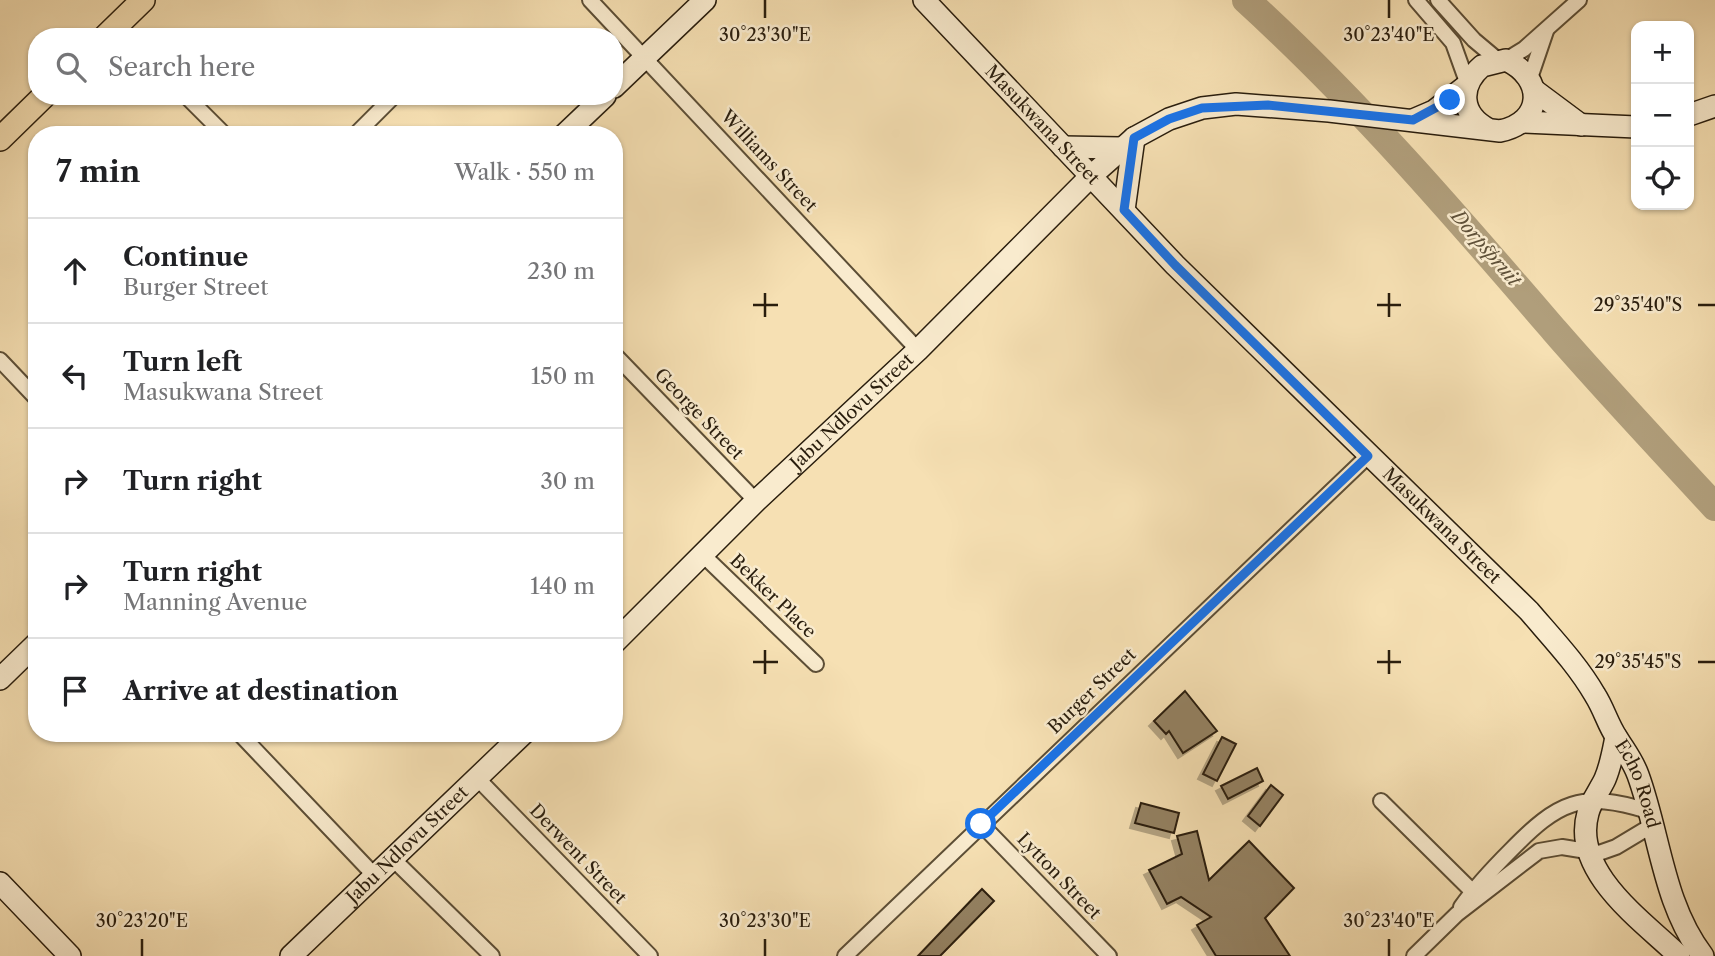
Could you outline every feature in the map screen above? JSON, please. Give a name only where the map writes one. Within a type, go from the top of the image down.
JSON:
[{"type":"main road","points":[[119,28],[143,0]]},
{"type":"main road","points":[[0,139],[35,105]]},
{"type":"street","name":"Williams Street","points":[[590,0],[617,28]]},
{"type":"street","points":[[623,78],[705,0]]},
{"type":"street","name":"Masukwana Street","points":[[924,0],[1175,265],[1529,611],[1571,660],[1596,695],[1616,737]]},
{"type":"street","points":[[1416,0],[1453,44],[1467,84],[1464,97],[1471,116],[1488,129]]},
{"type":"street","points":[[1438,0],[1474,40],[1503,61],[1517,66],[1532,84],[1581,125]]},
{"type":"street","points":[[1408,120],[1434,111],[1467,84],[1482,66],[1503,61],[1546,31],[1579,0]]},
{"type":"street","points":[[1522,122],[1530,113],[1532,84],[1546,31]]},
{"type":"street","name":"Williams Street","points":[[623,34],[918,350]]},
{"type":"street","points":[[195,105],[216,126]]},
{"type":"street","points":[[364,126],[385,105]]},
{"type":"street","points":[[574,126],[595,105]]},
{"type":"street","points":[[1063,147],[1127,143],[1169,119],[1202,108],[1268,105],[1500,131],[1522,122],[1631,127]]},
{"type":"street","points":[[1694,113],[1715,106]]},
{"type":"street","points":[[1124,210],[1127,143]]},
{"type":"street","name":"Jabu Ndlovu Street","points":[[623,634],[756,501],[918,350],[1127,143]]},
{"type":"street","points":[[0,360],[28,390]]},
{"type":"street","name":"George Street","points":[[623,363],[756,501]]},
{"type":"street","name":"Burger Street","points":[[845,956],[1368,456]]},
{"type":"street","name":"Bekker Place","points":[[703,555],[816,664]]},
{"type":"street","points":[[0,679],[28,652]]},
{"type":"street","name":"Echo Road","points":[[1616,737],[1611,763],[1587,814],[1588,852],[1596,869],[1612,890],[1679,956]]},
{"type":"street","name":"Echo Road","points":[[1616,737],[1634,765],[1682,921],[1703,956]]},
{"type":"street","points":[[248,742],[375,876]]},
{"type":"street","name":"Jabu Ndlovu Street","points":[[291,956],[515,742]]},
{"type":"street","name":"Derwent Street","points":[[478,779],[650,956]]},
{"type":"street","points":[[1413,956],[1476,895],[1550,813],[1573,802],[1594,799],[1650,819],[1616,848],[1588,852],[1562,848],[1539,851],[1476,895]]},
{"type":"street","points":[[1381,801],[1476,895]]},
{"type":"street","name":"Lytton Street","points":[[981,824],[1109,956]]},
{"type":"street","points":[[393,859],[492,956]]},
{"type":"street","points":[[0,883],[70,956]]},
{"type":"building","points":[[1185,691],[1217,731],[1183,753],[1169,731],[1166,734],[1154,721]]},
{"type":"building","points":[[1222,737],[1236,744],[1217,781],[1203,774]]},
{"type":"building","points":[[1257,768],[1263,781],[1228,799],[1221,786]]},
{"type":"building","points":[[1271,785],[1283,795],[1260,826],[1248,816]]},
{"type":"building","points":[[1141,803],[1179,813],[1174,833],[1135,823]]},
{"type":"building","points":[[1197,831],[1209,880],[1249,841],[1294,888],[1265,918],[1290,956],[1216,956],[1197,925],[1211,917],[1181,897],[1167,904],[1149,870],[1182,854],[1177,836]]},
{"type":"building","points":[[982,889],[994,901],[940,956],[918,956]]},
{"type":"waterway","name":"Dorpspruit","points":[[1246,0],[1327,78],[1405,160],[1593,375],[1715,507]]},
{"type":"route","points":[[981,824],[1368,456],[1175,265],[1124,210],[1134,138],[1169,119],[1202,108],[1236,104],[1268,105],[1413,120],[1450,100]]}]
